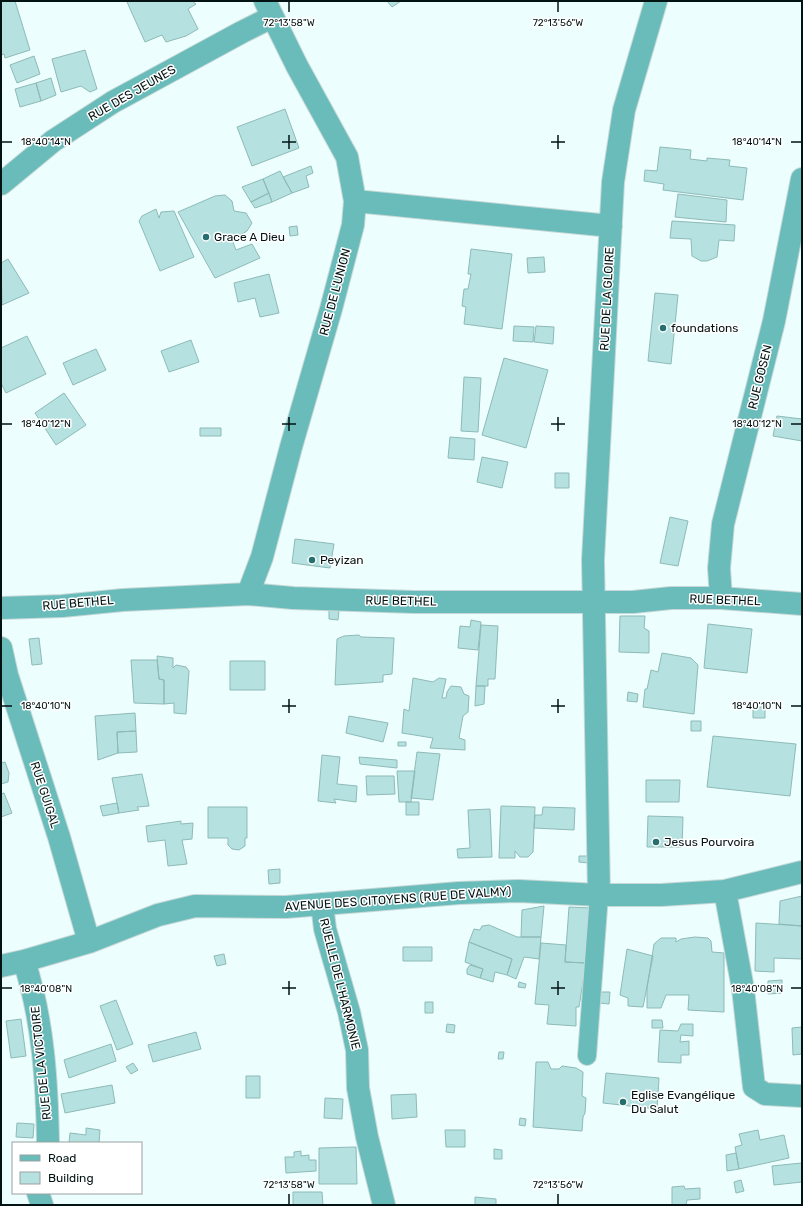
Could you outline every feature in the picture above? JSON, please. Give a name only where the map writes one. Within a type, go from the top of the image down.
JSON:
[{"type":"street","name":"RUE DE LA GLOIRE","points":[[598,895],[593,560],[613,182],[624,110],[656,1]]},
{"type":"street","name":"RUE DES JEUNES","points":[[1,184],[53,141],[114,102],[242,32],[269,9]]},
{"type":"street","name":"RUE DE L'UNION","points":[[248,594],[262,557],[291,447],[331,310],[353,225],[355,201],[347,157],[269,9]]},
{"type":"street","name":"RUE GOSEN","points":[[720,598],[719,568],[723,524],[774,321],[802,179]]},
{"type":"street","points":[[355,201],[611,226]]},
{"type":"street","name":"RUE BETHEL","points":[[2,602],[62,606],[123,600],[248,594],[293,598],[414,602],[633,602],[671,598],[720,598],[802,604]]},
{"type":"street","name":"RUE GUIGAL","points":[[1,648],[7,675],[59,837],[89,942]]},
{"type":"street","name":"AVENUE DES CITOYENS (RUE DE VALMY)","points":[[1,966],[24,961],[89,942],[158,915],[195,906],[286,907],[459,893],[519,891],[598,895],[661,895],[725,891],[802,872]]},
{"type":"street","points":[[725,891],[743,989],[754,1087],[765,1094],[802,1096]]},
{"type":"street","name":"RUELLE DE L'HARMONIE","points":[[322,904],[325,929],[349,1012],[357,1050],[358,1088],[367,1137],[384,1205]]},
{"type":"street","name":"RUE DE LA VICTOIRE","points":[[24,961],[33,987],[41,1041],[47,1103],[48,1142]]},
{"type":"street","points":[[38,1194],[42,1205]]},
{"type":"lane","points":[[587,1056],[598,895]]},
{"type":"building","points":[[1,1],[15,1],[30,50],[5,58],[4,54],[1,55]]},
{"type":"building","points":[[192,1],[196,4],[188,9],[198,29],[186,36],[166,42],[162,35],[145,42],[127,2]]},
{"type":"building","points":[[387,1],[401,1],[392,7]]},
{"type":"building","points":[[85,50],[97,89],[90,92],[81,86],[61,92],[52,59]]},
{"type":"building","points":[[34,56],[40,74],[17,83],[10,65]]},
{"type":"building","points":[[51,78],[56,95],[41,101],[36,83]]},
{"type":"building","points":[[36,83],[41,101],[20,107],[15,89]]},
{"type":"building","points":[[285,109],[299,148],[252,166],[237,127]]},
{"type":"building","points":[[660,147],[691,150],[690,159],[707,161],[707,158],[730,160],[729,166],[747,168],[743,200],[663,190],[664,184],[644,181],[645,170],[657,171]]},
{"type":"building","points":[[311,166],[313,173],[306,176],[309,187],[292,193],[283,177]]},
{"type":"building","points":[[280,171],[292,193],[272,202],[263,179]]},
{"type":"building","points":[[263,179],[269,193],[251,202],[242,187]]},
{"type":"building","points":[[269,193],[272,202],[255,208],[251,202]]},
{"type":"building","points":[[678,194],[727,200],[726,222],[675,217]]},
{"type":"building","points":[[225,195],[232,201],[234,211],[246,213],[252,223],[247,231],[232,240],[236,250],[252,244],[260,258],[215,278],[178,212],[215,196]]},
{"type":"building","points":[[156,209],[159,218],[161,212],[174,211],[194,257],[160,271],[139,221],[142,216]]},
{"type":"building","points":[[672,221],[735,225],[734,241],[719,240],[717,257],[707,261],[701,261],[692,256],[691,239],[670,238]]},
{"type":"building","points":[[297,226],[298,235],[290,236],[289,227]]},
{"type":"building","points":[[471,249],[512,254],[502,329],[464,324],[466,307],[462,306],[464,289],[468,289],[471,274],[468,274]]},
{"type":"building","points":[[544,257],[545,272],[528,273],[527,258]]},
{"type":"building","points":[[8,259],[29,293],[2,305],[1,263]]},
{"type":"building","points":[[269,274],[279,313],[260,317],[255,298],[238,302],[234,283]]},
{"type":"building","name":"foundations","points":[[655,293],[678,295],[671,364],[648,361]]},
{"type":"building","points":[[514,326],[534,327],[533,342],[513,341]]},
{"type":"building","points":[[536,326],[554,327],[553,344],[534,342]]},
{"type":"building","points":[[27,336],[46,374],[6,393],[1,383],[1,348]]},
{"type":"building","points":[[191,340],[199,362],[169,372],[161,351]]},
{"type":"building","points":[[96,349],[106,370],[73,385],[63,363]]},
{"type":"building","points":[[504,358],[548,370],[526,448],[482,435]]},
{"type":"building","points":[[464,377],[481,378],[478,432],[461,431]]},
{"type":"building","points":[[64,393],[86,425],[56,445],[35,413]]},
{"type":"building","points":[[777,416],[802,419],[802,441],[773,436]]},
{"type":"building","points":[[200,428],[221,428],[221,436],[200,436]]},
{"type":"building","points":[[450,437],[475,439],[474,460],[448,458]]},
{"type":"building","points":[[482,457],[508,462],[502,488],[477,482]]},
{"type":"building","points":[[555,473],[569,473],[569,488],[555,488]]},
{"type":"building","points":[[670,517],[688,521],[678,566],[660,563]]},
{"type":"building","points":[[295,539],[334,544],[330,568],[292,563]]},
{"type":"building","points":[[329,609],[339,610],[338,620],[329,619]]},
{"type":"building","points":[[620,616],[645,616],[644,628],[649,631],[649,653],[619,652]]},
{"type":"building","points":[[471,620],[481,622],[478,650],[458,648],[460,626],[470,627]]},
{"type":"building","points":[[708,624],[752,629],[747,673],[704,668]]},
{"type":"building","points":[[481,625],[498,626],[495,679],[488,679],[488,686],[476,686]]},
{"type":"building","points":[[359,635],[361,637],[394,638],[392,674],[383,675],[383,682],[335,685],[337,639],[344,636]]},
{"type":"building","points":[[39,638],[42,664],[32,665],[29,639]]},
{"type":"building","points":[[662,653],[691,658],[698,665],[694,714],[643,707],[645,689],[647,689],[651,670],[658,672]]},
{"type":"building","points":[[157,656],[173,658],[173,668],[176,665],[186,667],[189,671],[186,714],[174,713],[174,703],[164,704],[164,680],[159,679]]},
{"type":"building","points":[[131,660],[157,660],[159,679],[164,680],[164,704],[134,703]]},
{"type":"building","points":[[230,661],[265,661],[265,690],[230,690]]},
{"type":"building","points":[[413,678],[433,682],[439,678],[446,679],[442,698],[446,698],[447,692],[451,686],[461,687],[464,694],[469,696],[468,712],[463,716],[459,738],[465,740],[465,750],[430,748],[433,738],[402,733],[404,709],[409,711]]},
{"type":"building","points":[[476,686],[485,686],[484,704],[475,706]]},
{"type":"building","points":[[628,692],[638,694],[637,702],[627,701]]},
{"type":"building","points":[[753,707],[765,707],[765,718],[753,718]]},
{"type":"building","points":[[135,713],[136,731],[117,732],[118,753],[98,760],[95,716]]},
{"type":"building","points":[[349,716],[388,723],[383,742],[346,733]]},
{"type":"building","points":[[691,721],[701,721],[701,731],[691,731]]},
{"type":"building","points":[[136,731],[137,752],[118,753],[117,732]]},
{"type":"building","points":[[713,736],[796,744],[790,796],[707,787]]},
{"type":"building","points":[[398,742],[406,742],[406,746],[398,746]]},
{"type":"building","points":[[417,752],[440,754],[433,800],[411,798]]},
{"type":"building","points":[[322,755],[340,757],[337,784],[357,786],[356,802],[334,799],[336,803],[318,801]]},
{"type":"building","points":[[359,757],[397,760],[397,768],[360,764]]},
{"type":"building","points":[[5,762],[9,773],[8,782],[1,784],[1,763]]},
{"type":"building","points":[[397,771],[415,771],[411,802],[399,802]]},
{"type":"building","points":[[142,774],[149,806],[137,807],[139,810],[119,813],[112,778]]},
{"type":"building","points":[[366,776],[394,776],[395,794],[367,795]]},
{"type":"building","points":[[646,780],[680,780],[679,802],[646,802]]},
{"type":"building","points":[[4,793],[12,813],[1,817],[1,794]]},
{"type":"building","points":[[406,802],[419,802],[419,815],[406,815]]},
{"type":"building","points":[[117,803],[119,813],[103,816],[100,806]]},
{"type":"building","points":[[501,806],[535,807],[533,852],[528,857],[520,857],[515,851],[515,858],[499,858]]},
{"type":"building","points":[[208,807],[247,807],[247,838],[245,838],[245,846],[239,850],[232,849],[228,845],[228,838],[208,838]]},
{"type":"building","points":[[543,807],[575,808],[574,830],[534,828],[535,815],[542,815]]},
{"type":"building","points":[[490,809],[492,857],[458,858],[457,849],[470,848],[468,810]]},
{"type":"building","points":[[648,816],[683,817],[682,847],[647,847]]},
{"type":"building","points":[[181,821],[181,824],[193,823],[192,839],[182,840],[187,864],[168,866],[165,840],[148,842],[146,826]]},
{"type":"building","points":[[579,856],[588,856],[588,863],[579,862]]},
{"type":"building","points":[[280,869],[280,883],[269,884],[268,870]]},
{"type":"building","points":[[802,896],[802,926],[779,924],[780,901]]},
{"type":"building","points":[[544,906],[541,937],[521,937],[522,910]]},
{"type":"building","points":[[569,907],[590,908],[586,963],[565,962]]},
{"type":"building","points":[[756,923],[802,926],[802,959],[774,958],[774,972],[755,971]]},
{"type":"building","points":[[489,925],[517,937],[541,937],[539,959],[524,957],[516,979],[507,975],[512,959],[469,942],[474,929],[480,930],[482,926]]},
{"type":"building","points":[[695,937],[708,938],[711,941],[712,952],[724,953],[724,1012],[688,1010],[689,995],[666,995],[661,1008],[647,1008],[647,988],[654,944],[661,938],[676,938],[676,942],[681,939]]},
{"type":"building","points":[[469,942],[512,959],[507,975],[495,972],[493,982],[480,978],[483,969],[465,962]]},
{"type":"building","points":[[541,943],[566,945],[565,962],[586,963],[579,1007],[576,1007],[576,1026],[547,1024],[549,1005],[535,1004]]},
{"type":"building","points":[[403,947],[432,947],[432,961],[403,961]]},
{"type":"building","points":[[627,949],[653,956],[643,1007],[628,1006],[628,998],[620,995]]},
{"type":"building","points":[[224,954],[226,964],[217,966],[214,956]]},
{"type":"building","points":[[470,965],[483,969],[480,978],[467,974],[467,969]]},
{"type":"building","points":[[782,980],[782,993],[768,994],[768,981]]},
{"type":"building","points":[[519,982],[526,984],[525,988],[518,987]]},
{"type":"building","points":[[600,992],[610,992],[609,1004],[599,1003]]},
{"type":"building","points":[[116,1000],[133,1044],[117,1050],[100,1006]]},
{"type":"building","points":[[425,1002],[433,1002],[433,1013],[425,1013]]},
{"type":"building","points":[[21,1019],[26,1056],[11,1058],[6,1021]]},
{"type":"building","points":[[652,1020],[662,1020],[663,1028],[652,1028]]},
{"type":"building","points":[[447,1024],[455,1025],[454,1033],[446,1032]]},
{"type":"building","points":[[681,1024],[693,1024],[693,1036],[681,1035],[680,1042],[689,1041],[689,1055],[681,1055],[681,1063],[658,1062],[660,1030],[678,1031]]},
{"type":"building","points":[[802,1027],[802,1054],[793,1055],[792,1028]]},
{"type":"building","points":[[196,1032],[201,1049],[153,1062],[148,1045]]},
{"type":"building","points":[[111,1044],[116,1061],[69,1078],[64,1060]]},
{"type":"building","points":[[499,1052],[504,1052],[503,1059],[498,1059]]},
{"type":"building","points":[[536,1062],[548,1062],[551,1069],[559,1069],[562,1066],[576,1068],[583,1072],[582,1096],[586,1098],[582,1131],[533,1127]]},
{"type":"building","points":[[133,1063],[138,1070],[131,1074],[126,1067]]},
{"type":"building","points":[[606,1073],[659,1078],[657,1109],[603,1103]]},
{"type":"building","points":[[246,1076],[260,1076],[260,1098],[246,1098]]},
{"type":"building","points":[[112,1085],[115,1103],[65,1113],[61,1094]]},
{"type":"building","points":[[416,1094],[417,1117],[392,1119],[391,1095]]},
{"type":"building","points":[[325,1098],[343,1099],[342,1119],[324,1118]]},
{"type":"building","points":[[520,1118],[526,1119],[525,1126],[519,1125]]},
{"type":"building","points":[[17,1123],[34,1124],[33,1138],[16,1137]]},
{"type":"building","points":[[86,1128],[100,1130],[99,1142],[69,1142],[70,1133],[86,1135]]},
{"type":"building","points":[[445,1130],[465,1130],[465,1147],[446,1147]]},
{"type":"building","points":[[758,1130],[760,1140],[784,1135],[789,1158],[739,1169],[735,1147],[742,1145],[739,1134]]},
{"type":"building","points":[[356,1147],[357,1184],[319,1184],[319,1148]]},
{"type":"building","points":[[494,1149],[502,1150],[502,1159],[494,1159]]},
{"type":"building","points":[[301,1151],[301,1156],[309,1155],[309,1160],[316,1160],[316,1171],[286,1173],[285,1157],[294,1157],[294,1152]]},
{"type":"building","points":[[736,1153],[739,1169],[727,1171],[726,1155]]},
{"type":"building","points":[[802,1163],[802,1182],[774,1185],[772,1166]]},
{"type":"building","points":[[741,1180],[744,1191],[736,1193],[734,1182]]},
{"type":"building","points":[[684,1186],[685,1189],[700,1188],[700,1199],[687,1200],[686,1205],[672,1205],[672,1187]]},
{"type":"building","points":[[293,1192],[322,1192],[323,1205],[293,1205]]},
{"type":"building","points":[[475,1197],[496,1199],[496,1205],[475,1205]]},
{"type":"place","name":"Grace A Dieu","points":[[206,237]]},
{"type":"place","name":"foundations","points":[[663,328]]},
{"type":"place","name":"Peyizan","points":[[312,560]]},
{"type":"place","name":"Jesus Pourvoira","points":[[656,842]]},
{"type":"place","name":"Eglise Evangélique Du Salut","points":[[623,1102]]}]
